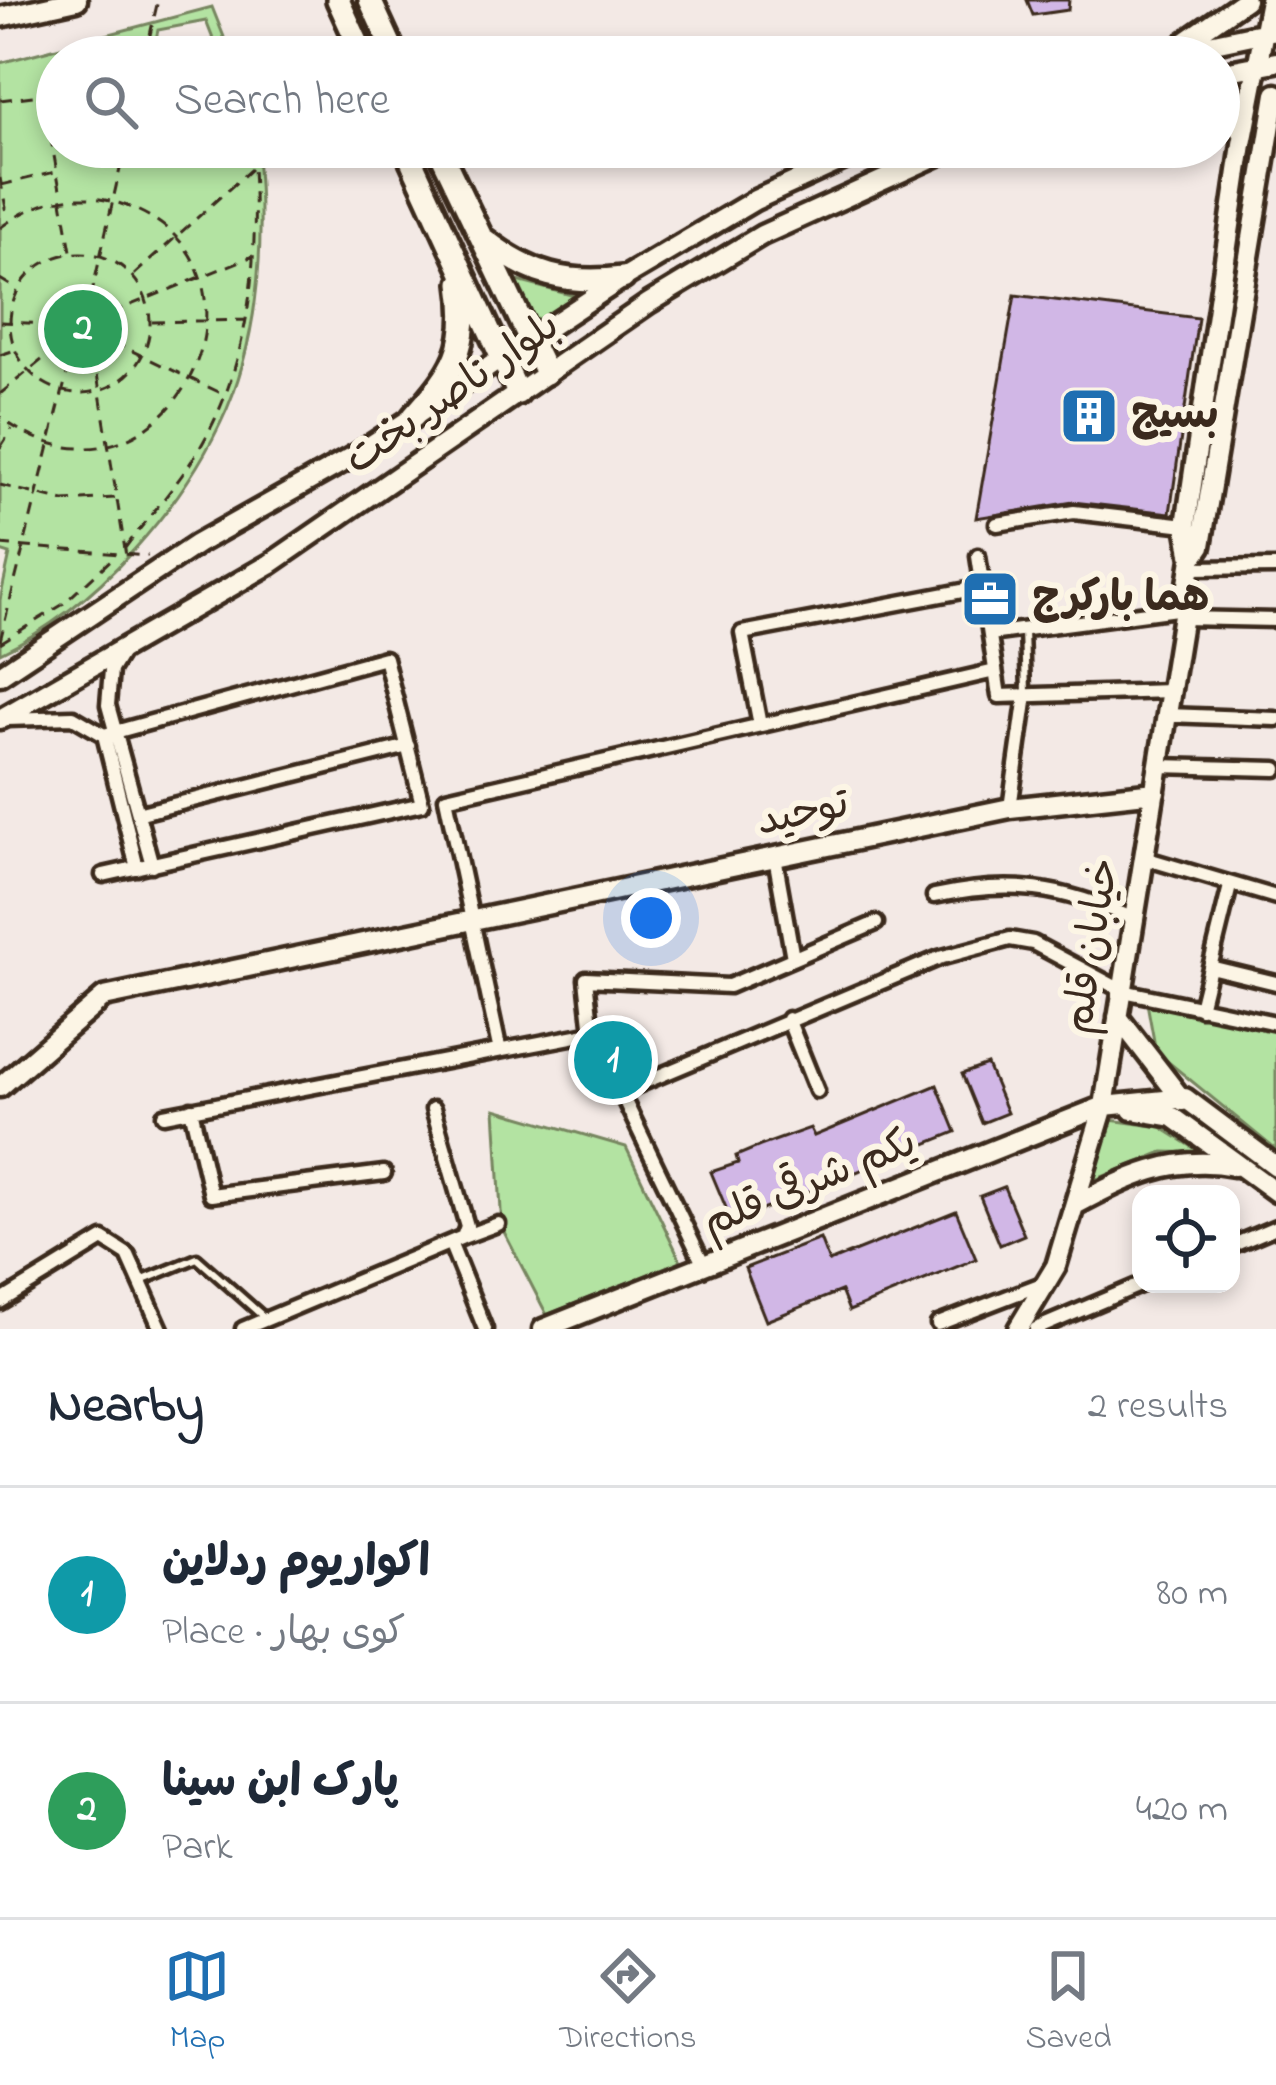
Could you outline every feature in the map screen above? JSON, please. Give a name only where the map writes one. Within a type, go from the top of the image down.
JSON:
[{"type":"main road","points":[[0,17],[77,0]]},
{"type":"main road","points":[[370,0],[386,36]]},
{"type":"main road","points":[[1193,36],[1218,23],[1244,0]]},
{"type":"main road","points":[[1242,144],[1266,64],[1270,0]]},
{"type":"main road","points":[[337,1],[354,36]]},
{"type":"main road","points":[[1240,37],[1270,31]]},
{"type":"main road","points":[[1192,564],[1201,546],[1276,94]]},
{"type":"main road","points":[[1240,123],[1244,128],[1240,158]]},
{"type":"main road","points":[[414,168],[518,393]]},
{"type":"main road","points":[[448,168],[546,374]]},
{"type":"main road","name":"بلوار ناصر بخت","points":[[0,675],[176,558],[413,417],[622,278],[755,200],[825,168]]},
{"type":"main road","name":"بلوار ناصر بخت","points":[[0,720],[270,564],[546,374],[762,235],[910,168]]},
{"type":"main road","points":[[1192,564],[1186,525],[1238,168]]},
{"type":"main road","points":[[479,236],[544,277],[584,283],[622,278]]},
{"type":"main road","points":[[413,417],[457,363],[464,304],[458,265]]},
{"type":"main road","name":"خیابان قلم","points":[[1018,1329],[1048,1281],[1104,1106],[1192,564]]},
{"type":"main road","name":"توحید","points":[[0,1087],[104,997],[1010,808],[1155,792]]},
{"type":"main road","points":[[1118,1018],[1146,1060],[1185,1098],[1276,1166]]},
{"type":"main road","points":[[1104,1106],[1185,1098]]},
{"type":"main road","points":[[1172,1117],[1185,1098]]},
{"type":"main road","points":[[1104,1106],[1172,1117],[1276,1192]]},
{"type":"main road","name":"یکم شرقی قلم","points":[[543,1329],[1104,1106]]},
{"type":"main road","points":[[1075,1205],[1164,1164],[1203,1160],[1245,1168]]},
{"type":"street","points":[[997,524],[1074,512],[1186,525]]},
{"type":"street","points":[[978,556],[999,696],[1171,691]]},
{"type":"street","points":[[1192,564],[1276,567]]},
{"type":"street","points":[[760,725],[742,634],[983,587]]},
{"type":"street","points":[[990,634],[1184,613],[1276,620]]},
{"type":"street","points":[[123,651],[107,685],[111,732],[137,868]]},
{"type":"street","points":[[0,720],[73,717],[111,732],[385,658],[422,804],[103,875]]},
{"type":"street","points":[[499,1047],[446,798],[995,670]]},
{"type":"street","points":[[1010,808],[1026,695]]},
{"type":"street","points":[[1167,715],[1276,719]]},
{"type":"street","points":[[111,732],[141,813],[152,865]]},
{"type":"street","points":[[141,813],[408,746]]},
{"type":"street","points":[[1159,766],[1276,769]]},
{"type":"street","points":[[775,857],[793,958]]},
{"type":"street","points":[[1144,858],[1276,897]]},
{"type":"street","points":[[934,896],[988,884],[1076,893],[1134,919]]},
{"type":"street","points":[[1200,1008],[1230,886]]},
{"type":"street","points":[[704,1265],[592,1034],[584,992],[590,977],[729,986],[876,923]]},
{"type":"street","points":[[621,1093],[939,958],[1010,939],[1033,943],[1123,991],[1276,1023]]},
{"type":"street","points":[[1210,968],[1276,983]]},
{"type":"street","points":[[788,1019],[817,1091]]},
{"type":"street","points":[[164,1115],[499,1047],[592,1034]]},
{"type":"street","points":[[191,1109],[211,1196],[384,1173]]},
{"type":"street","points":[[433,1109],[484,1329]]},
{"type":"street","points":[[243,1329],[498,1224]]},
{"type":"street","points":[[1240,1242],[1276,1227]]},
{"type":"street","points":[[0,1302],[88,1244],[114,1243],[141,1281],[161,1329]]},
{"type":"street","points":[[938,1324],[1048,1281]]},
{"type":"street","points":[[1036,1329],[1132,1288]]},
{"type":"lane","points":[[1024,630],[1026,695]]},
{"type":"lane","points":[[141,1281],[197,1258],[267,1319]]},
{"type":"path","points":[[150,36],[158,0]]},
{"type":"path","points":[[0,100],[36,95]]},
{"type":"path","points":[[57,168],[72,253]]},
{"type":"path","points":[[91,297],[119,168]]},
{"type":"path","points":[[132,276],[252,168]]},
{"type":"path","points":[[125,548],[180,478],[225,395],[247,320],[254,255],[253,168]]},
{"type":"path","points":[[14,218],[3,209],[1,181],[57,171]]},
{"type":"path","points":[[0,228],[62,199],[112,201],[146,215],[174,238],[198,278],[206,321],[192,380],[166,414],[108,444],[50,443],[0,417]]},
{"type":"path","points":[[72,253],[100,256],[132,276],[146,299],[150,322],[141,355],[124,376],[100,389],[63,390],[29,371],[15,350],[10,322],[18,290],[40,265],[72,253]]},
{"type":"path","points":[[111,314],[254,255]]},
{"type":"path","points":[[0,279],[18,290]]},
{"type":"path","points":[[91,297],[111,314],[110,340],[94,355],[72,354],[60,345],[54,325],[60,308],[74,298],[91,297]]},
{"type":"path","points":[[150,322],[247,320]]},
{"type":"path","points":[[0,322],[54,325]]},
{"type":"path","points":[[110,340],[225,395]]},
{"type":"path","points":[[0,394],[60,345]]},
{"type":"path","points":[[0,355],[15,350]]},
{"type":"path","points":[[0,642],[72,354]]},
{"type":"path","points":[[94,355],[126,556]]},
{"type":"path","points":[[0,448],[14,428]]},
{"type":"path","points":[[0,484],[36,496],[83,502],[117,498]]},
{"type":"path","points":[[0,545],[176,558]]},
{"type":"path","points":[[0,642],[62,605],[116,554]]},
{"type":"green space","points":[[212,7],[224,36],[212,36],[206,21],[158,30],[157,36],[102,36]]},
{"type":"green space","points":[[36,53],[36,168],[257,168],[260,246],[253,313],[238,378],[227,409],[187,481],[162,517],[103,581],[36,634],[0,653],[0,600],[10,554],[0,551],[0,63]]},
{"type":"green space","points":[[510,279],[575,296],[530,326]]},
{"type":"green space","points":[[1147,1003],[1276,1030],[1276,1150],[1156,1052]]},
{"type":"green space","points":[[495,1109],[626,1147],[681,1261],[547,1315],[502,1228]]},
{"type":"green space","points":[[1110,1120],[1161,1127],[1202,1153],[1163,1152],[1090,1182]]},
{"type":"building","points":[[1027,0],[1069,0],[1068,10],[1033,15]]},
{"type":"building","name":"بسیج","points":[[1015,295],[1198,318],[1170,513],[1073,502],[976,518]]},
{"type":"building","points":[[987,1065],[1007,1113],[982,1123],[962,1074]]},
{"type":"building","points":[[937,1085],[956,1132],[732,1222],[711,1172],[738,1163],[736,1156],[760,1146],[810,1128],[814,1136]]},
{"type":"building","points":[[1004,1187],[1024,1235],[1000,1245],[980,1196]]},
{"type":"building","points":[[956,1211],[976,1259],[849,1311],[841,1291],[766,1321],[745,1268],[820,1239],[829,1262]]},
{"type":"place","name":"پارک ابن سینا","points":[[83,329]]},
{"type":"place","name":"بسیج","points":[[1089,416]]},
{"type":"place","name":"هما بارکرج","points":[[990,599]]},
{"type":"place","name":"اکواریوم ردلاین","points":[[613,1060]]}]
